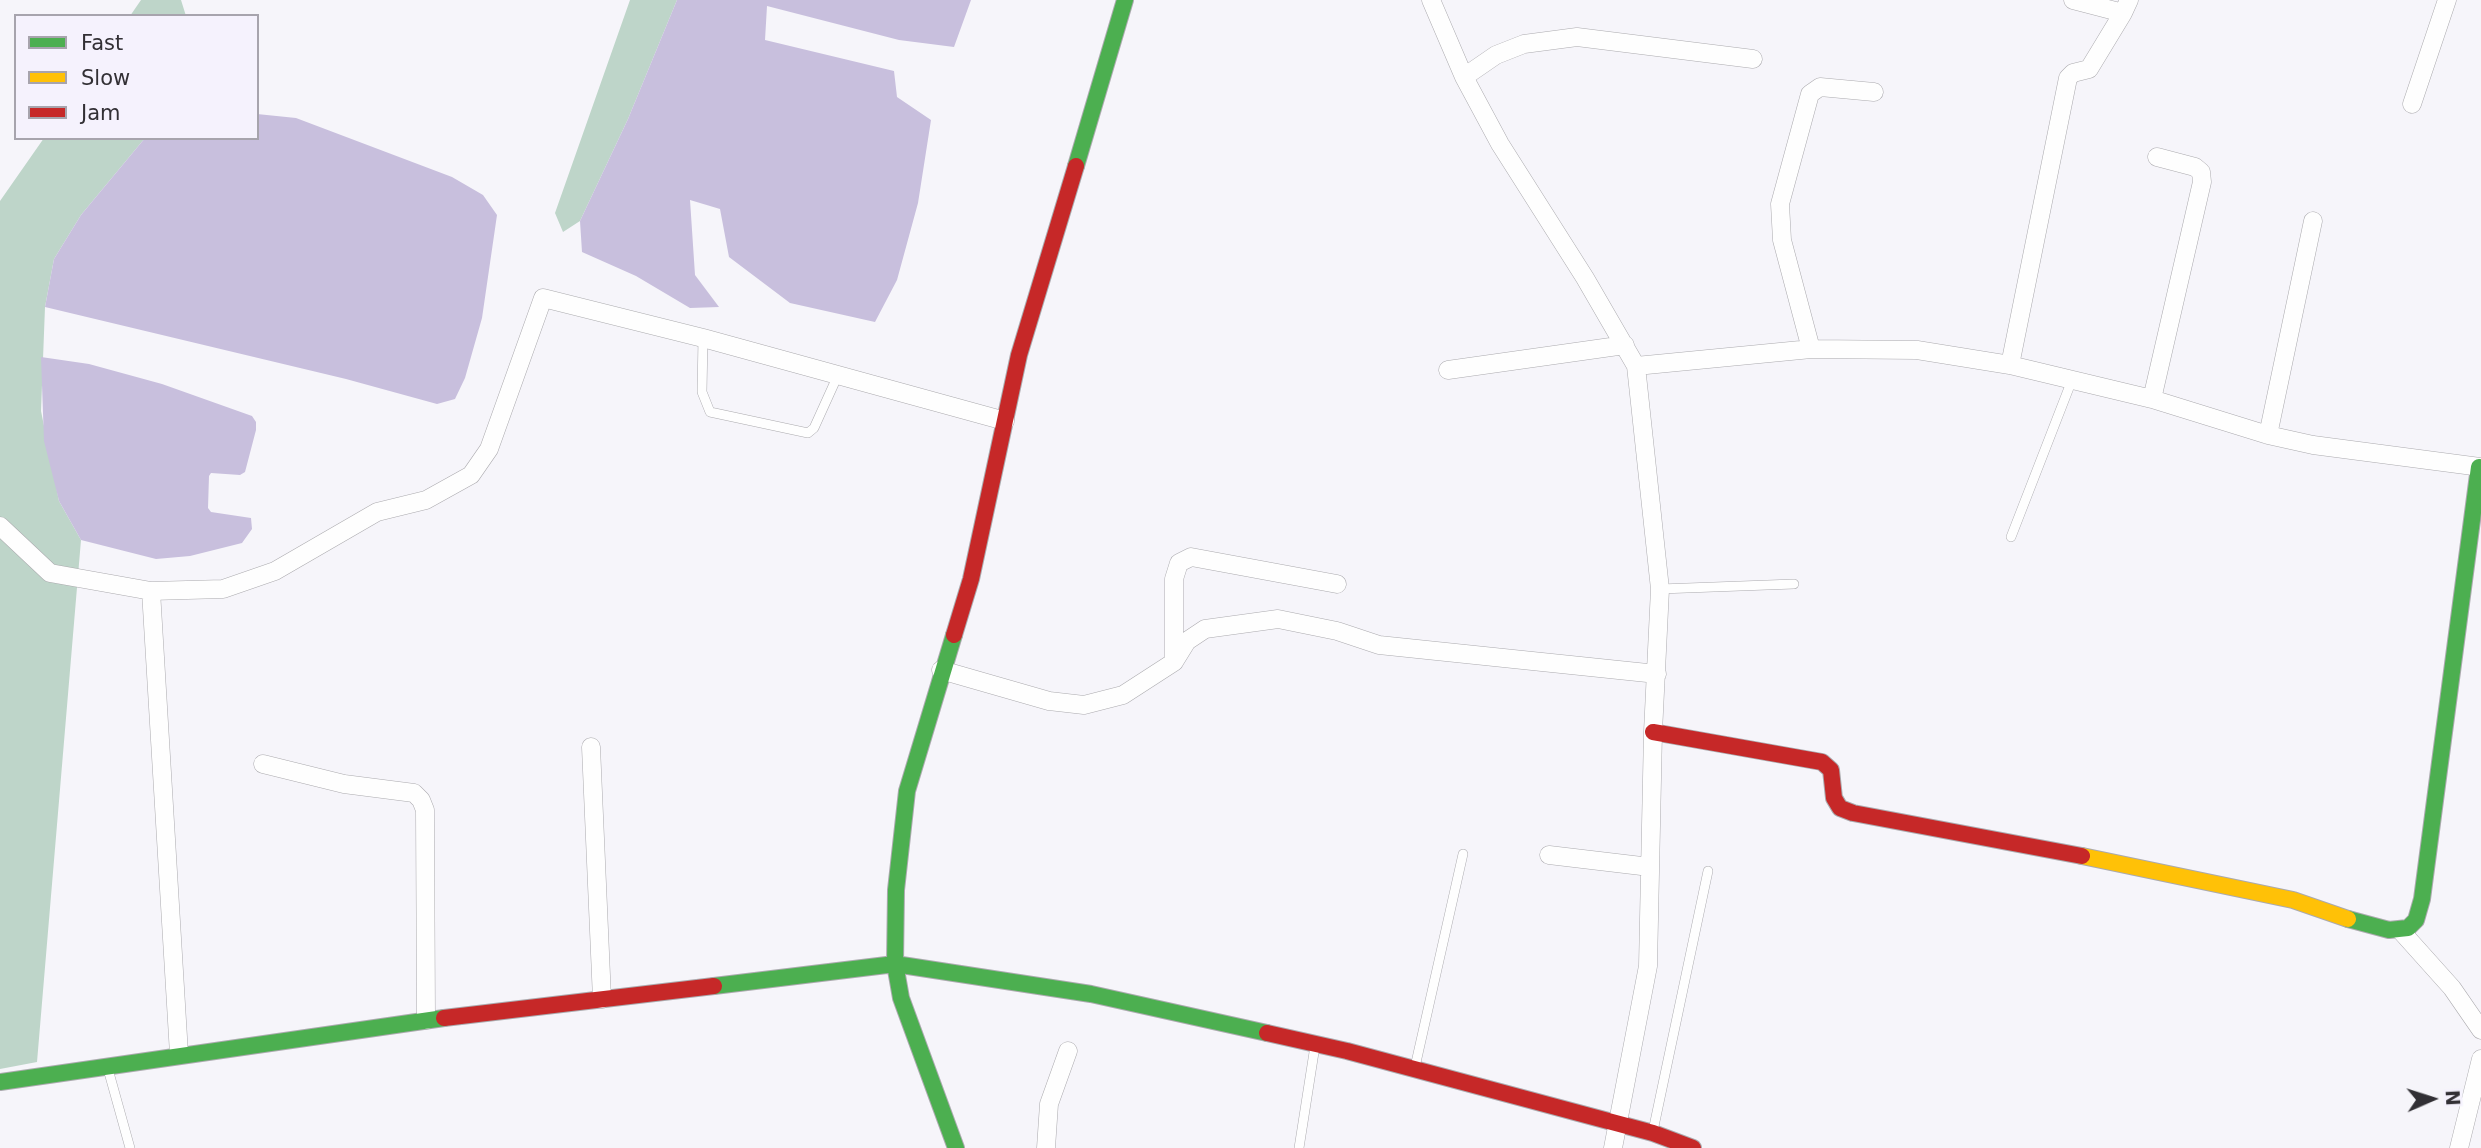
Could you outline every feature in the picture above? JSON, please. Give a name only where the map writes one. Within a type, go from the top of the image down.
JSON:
[{"type":"street","points":[[956,1148],[901,998],[895,964],[897,890],[906,791],[971,579],[1019,355],[1125,0]]},
{"type":"street","points":[[1431,0],[1464,77],[1500,144],[1636,366],[1660,589],[1653,732],[1648,965],[1613,1148]]},
{"type":"street","points":[[2010,365],[2068,78],[2073,73],[2089,69],[2126,7],[2073,0]]},
{"type":"street","points":[[2412,104],[2447,0]]},
{"type":"street","points":[[1464,77],[1496,55],[1524,44],[1577,37],[1753,59]]},
{"type":"street","points":[[1811,349],[1782,240],[1780,204],[1810,93],[1820,86],[1874,92]]},
{"type":"street","points":[[2152,399],[2202,182],[2201,172],[2195,167],[2157,157]]},
{"type":"street","points":[[2269,435],[2313,221]]},
{"type":"street","points":[[0,526],[50,573],[151,591],[223,589],[275,571],[377,512],[426,500],[471,475],[489,449],[543,298],[704,338],[1005,421]]},
{"type":"street","points":[[1448,370],[1625,345]]},
{"type":"street","points":[[1636,366],[1811,349],[1917,350],[2010,365],[2152,399],[2269,435],[2394,457],[2480,467],[2422,900],[2414,925],[2400,930],[2368,926],[2294,900],[2141,867],[1853,813],[1840,808],[1834,798],[1831,770],[1822,762],[1653,732]]},
{"type":"street","points":[[1174,662],[1174,579],[1179,563],[1191,557],[1337,584]]},
{"type":"street","points":[[151,591],[179,1054]]},
{"type":"street","points":[[941,670],[1049,701],[1084,705],[1124,695],[1174,662],[1187,641],[1205,629],[1278,619],[1337,631],[1379,645],[1657,674]]},
{"type":"street","points":[[591,747],[602,999]]},
{"type":"street","points":[[263,764],[344,784],[414,793],[421,800],[425,810],[426,1020]]},
{"type":"street","points":[[1549,855],[1650,867]]},
{"type":"street","points":[[2400,930],[2452,988],[2481,1030]]},
{"type":"street","points":[[0,1082],[426,1020],[895,964],[1091,994],[1315,1044],[1653,1133],[1693,1148]]},
{"type":"street","points":[[1046,1148],[1049,1104],[1068,1051]]},
{"type":"street","points":[[2459,1148],[2481,1059]]},
{"type":"lane","points":[[704,338],[702,392],[710,412],[808,433],[814,428],[838,375]]},
{"type":"lane","points":[[2011,537],[2072,380]]},
{"type":"lane","points":[[1660,589],[1794,584]]},
{"type":"lane","points":[[1415,1069],[1463,854]]},
{"type":"lane","points":[[1653,1133],[1708,871]]},
{"type":"lane","points":[[1299,1148],[1315,1044]]},
{"type":"lane","points":[[107,1065],[130,1148]]},
{"type":"green space","points":[[141,0],[181,0],[185,14],[131,14]]},
{"type":"green space","points":[[630,0],[677,0],[628,119],[580,221],[563,232],[555,213]]},
{"type":"green space","points":[[43,140],[143,140],[81,215],[54,259],[45,307],[41,411],[59,501],[81,540],[37,1062],[0,1069],[0,201]]},
{"type":"shaded area","points":[[677,0],[971,0],[954,47],[899,40],[767,6],[765,40],[894,71],[897,97],[931,120],[918,203],[897,280],[875,322],[790,303],[729,257],[720,209],[690,200],[695,275],[719,307],[690,308],[636,276],[582,252],[580,221],[628,119]]},
{"type":"shaded area","points":[[259,114],[296,118],[452,177],[483,195],[497,215],[482,318],[465,378],[455,399],[437,404],[346,379],[45,307],[54,259],[81,215],[143,140],[259,140]]},
{"type":"shaded area","points":[[41,357],[89,364],[162,384],[252,416],[256,422],[256,430],[245,472],[240,475],[211,473],[209,476],[208,508],[211,512],[251,518],[252,529],[242,543],[190,556],[156,559],[81,540],[59,501],[44,441]]},
{"type":"traffic: fast","points":[[1076,166],[1125,0]]},
{"type":"traffic: fast","points":[[2348,919],[2389,930],[2408,928],[2416,920],[2422,899],[2479,467]]},
{"type":"traffic: fast","points":[[954,635],[907,791],[896,890],[895,964],[901,998],[956,1148]]},
{"type":"traffic: fast","points":[[714,986],[895,964],[1091,994],[1267,1033]]},
{"type":"traffic: fast","points":[[0,1082],[444,1018]]},
{"type":"traffic: slow","points":[[2082,856],[2293,900],[2348,919]]},
{"type":"traffic: jam","points":[[954,635],[971,579],[1019,355],[1076,166]]},
{"type":"traffic: jam","points":[[1653,732],[1822,762],[1831,770],[1834,798],[1840,808],[1853,813],[2082,856]]},
{"type":"traffic: jam","points":[[444,1018],[714,986]]},
{"type":"traffic: jam","points":[[1267,1033],[1347,1051],[1653,1133],[1693,1148]]}]
